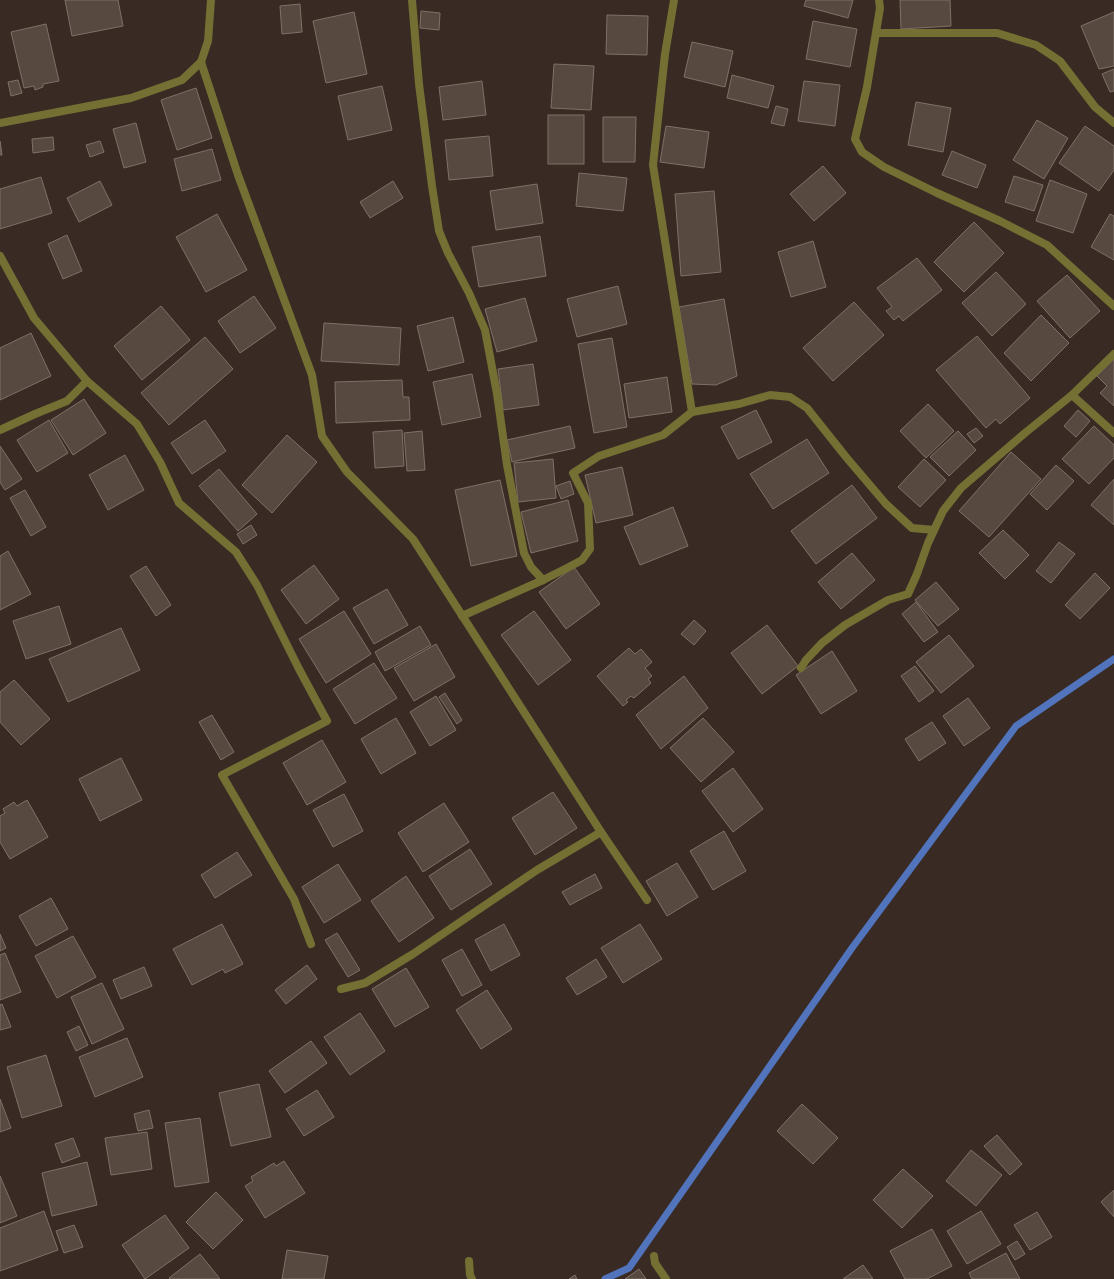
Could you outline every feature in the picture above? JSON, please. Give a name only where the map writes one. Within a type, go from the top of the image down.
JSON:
[{"type":"street","points":[[0,123],[131,98],[182,80],[201,62],[208,41],[211,0]]},
{"type":"street","points":[[412,0],[420,92],[439,231],[485,330],[497,394],[507,465],[524,553],[531,567],[544,580]]},
{"type":"street","points":[[674,0],[665,54],[653,165],[692,412]]},
{"type":"street","points":[[879,0],[880,8],[876,33],[856,140],[862,152],[891,170],[937,193],[1000,221],[1047,245],[1114,306]]},
{"type":"street","points":[[876,33],[997,33],[1036,45],[1060,61],[1095,107],[1114,123]]},
{"type":"street","points":[[201,62],[238,175],[312,375],[322,436],[347,472],[413,539],[601,832],[647,900]]},
{"type":"street","points":[[0,256],[34,318],[87,381],[138,424],[160,462],[179,503],[236,552],[257,585],[327,721],[222,775],[294,899],[311,944]]},
{"type":"street","points":[[801,668],[806,660],[822,644],[845,625],[888,600],[908,594],[928,543],[943,511],[961,488],[1072,395],[1114,354]]},
{"type":"street","points":[[0,430],[67,401],[87,381]]},
{"type":"street","points":[[462,616],[544,580],[582,560],[590,549],[588,503],[573,473],[599,456],[663,435],[692,412],[740,404],[770,395],[790,397],[807,408],[886,504],[912,528],[934,530]]},
{"type":"street","points":[[1072,395],[1114,434]]},
{"type":"street","points":[[341,989],[365,983],[407,957],[536,870],[601,832]]},
{"type":"street","points":[[654,1256],[655,1263],[666,1279]]},
{"type":"street","points":[[469,1261],[472,1279]]},
{"type":"building","points":[[65,0],[118,0],[123,26],[72,36]]},
{"type":"building","points":[[806,0],[853,0],[848,18],[804,6]]},
{"type":"building","points":[[900,0],[950,0],[951,26],[901,29]]},
{"type":"building","points":[[300,4],[302,32],[282,34],[280,6]]},
{"type":"building","points":[[421,11],[440,13],[439,30],[420,28]]},
{"type":"building","points":[[354,12],[367,74],[326,83],[313,21]]},
{"type":"building","points":[[1114,12],[1114,66],[1099,69],[1081,26]]},
{"type":"building","points":[[607,15],[648,16],[647,55],[606,54]]},
{"type":"building","points":[[813,21],[857,29],[850,67],[806,59]]},
{"type":"building","points":[[46,24],[59,81],[43,84],[43,87],[35,90],[34,86],[24,88],[11,32]]},
{"type":"building","points":[[692,42],[733,51],[725,87],[684,77]]},
{"type":"building","points":[[554,64],[594,66],[591,110],[551,108]]},
{"type":"building","points":[[1114,69],[1114,91],[1110,92],[1102,74]]},
{"type":"building","points":[[732,75],[774,86],[768,108],[727,98]]},
{"type":"building","points":[[18,80],[22,93],[11,96],[8,82]]},
{"type":"building","points":[[482,81],[486,115],[443,120],[439,87]]},
{"type":"building","points":[[804,81],[840,85],[835,126],[798,121]]},
{"type":"building","points":[[382,86],[392,130],[348,140],[338,96]]},
{"type":"building","points":[[196,88],[212,138],[177,150],[161,100]]},
{"type":"building","points":[[916,102],[951,108],[943,152],[908,145]]},
{"type":"building","points":[[776,106],[788,109],[784,126],[771,123]]},
{"type":"building","points":[[548,115],[584,115],[584,164],[548,164]]},
{"type":"building","points":[[603,117],[636,117],[635,162],[603,162]]},
{"type":"building","points":[[1037,120],[1068,138],[1044,179],[1013,160]]},
{"type":"building","points":[[136,123],[146,162],[124,168],[113,129]]},
{"type":"building","points":[[666,126],[709,132],[704,168],[660,162]]},
{"type":"building","points":[[1085,126],[1114,146],[1114,170],[1099,191],[1059,163]]},
{"type":"building","points":[[489,136],[493,176],[449,180],[445,140]]},
{"type":"building","points":[[53,137],[54,150],[33,153],[32,139]]},
{"type":"building","points":[[0,141],[2,155],[0,155]]},
{"type":"building","points":[[100,141],[104,152],[90,157],[86,145]]},
{"type":"building","points":[[212,149],[221,180],[182,191],[174,159]]},
{"type":"building","points":[[952,151],[986,165],[977,188],[942,175]]},
{"type":"building","points":[[823,166],[846,193],[814,221],[790,194]]},
{"type":"building","points":[[579,173],[627,178],[623,211],[576,206]]},
{"type":"building","points":[[1014,176],[1043,185],[1034,211],[1005,202]]},
{"type":"building","points":[[41,177],[52,213],[0,229],[0,189]]},
{"type":"building","points":[[1050,180],[1087,194],[1073,233],[1036,221]]},
{"type":"building","points":[[100,181],[112,205],[79,222],[67,198]]},
{"type":"building","points":[[393,181],[403,198],[370,218],[360,202]]},
{"type":"building","points":[[537,184],[543,223],[496,230],[490,191]]},
{"type":"building","points":[[714,191],[721,272],[681,276],[675,194]]},
{"type":"building","points":[[217,214],[247,270],[206,292],[176,237]]},
{"type":"building","points":[[1110,214],[1114,216],[1114,260],[1091,247]]},
{"type":"building","points":[[974,222],[1004,253],[964,292],[934,262]]},
{"type":"building","points":[[67,235],[82,271],[63,279],[48,244]]},
{"type":"building","points":[[540,236],[546,276],[479,287],[472,247]]},
{"type":"building","points":[[813,241],[826,287],[791,297],[778,252]]},
{"type":"building","points":[[917,258],[942,290],[903,321],[899,316],[894,320],[886,311],[892,307],[877,288]]},
{"type":"building","points":[[996,272],[1026,304],[992,336],[962,303]]},
{"type":"building","points":[[1067,275],[1100,311],[1070,338],[1037,301]]},
{"type":"building","points":[[618,286],[627,324],[577,337],[567,299]]},
{"type":"building","points":[[254,296],[276,328],[240,353],[218,321]]},
{"type":"building","points":[[525,298],[537,341],[497,352],[485,309]]},
{"type":"building","points":[[724,299],[737,376],[716,385],[692,384],[679,307]]},
{"type":"building","points":[[854,302],[884,335],[833,381],[803,348]]},
{"type":"building","points":[[161,306],[190,340],[142,380],[114,346]]},
{"type":"building","points":[[1041,315],[1069,343],[1031,381],[1004,353]]},
{"type":"building","points":[[453,317],[464,362],[428,371],[417,326]]},
{"type":"building","points":[[324,323],[401,328],[399,365],[321,361]]},
{"type":"building","points":[[31,333],[51,376],[0,400],[0,348]]},
{"type":"building","points":[[977,336],[1030,398],[1000,424],[996,419],[986,428],[936,370]]},
{"type":"building","points":[[205,337],[233,369],[169,425],[141,393]]},
{"type":"building","points":[[612,338],[627,427],[594,433],[578,344]]},
{"type":"building","points":[[1114,359],[1114,406],[1100,393],[1107,386],[1097,376]]},
{"type":"building","points":[[533,364],[539,405],[503,410],[498,369]]},
{"type":"building","points":[[472,374],[481,417],[442,425],[433,382]]},
{"type":"building","points":[[667,377],[672,412],[629,418],[624,384]]},
{"type":"building","points":[[402,380],[403,397],[409,397],[410,420],[336,423],[335,382]]},
{"type":"building","points":[[84,399],[106,433],[73,455],[51,420]]},
{"type":"building","points":[[928,404],[954,431],[926,458],[900,431]]},
{"type":"building","points":[[756,410],[772,442],[738,459],[721,427]]},
{"type":"building","points":[[1078,410],[1090,421],[1076,437],[1064,426]]},
{"type":"building","points":[[49,420],[68,453],[37,472],[17,440]]},
{"type":"building","points":[[205,420],[226,451],[192,474],[171,443]]},
{"type":"building","points":[[570,426],[575,448],[512,462],[507,440]]},
{"type":"building","points":[[1094,426],[1114,445],[1114,458],[1089,484],[1062,459]]},
{"type":"building","points":[[976,428],[983,436],[974,443],[967,434]]},
{"type":"building","points":[[402,430],[404,466],[375,468],[373,432]]},
{"type":"building","points":[[422,431],[425,470],[407,471],[404,433]]},
{"type":"building","points":[[958,431],[976,450],[949,476],[930,457]]},
{"type":"building","points":[[287,435],[317,462],[272,513],[242,485]]},
{"type":"building","points":[[807,439],[829,473],[773,509],[750,474]]},
{"type":"building","points":[[0,446],[22,479],[5,490],[0,482]]},
{"type":"building","points":[[1011,452],[1041,479],[989,537],[959,511]]},
{"type":"building","points":[[125,455],[144,490],[108,510],[89,475]]},
{"type":"building","points":[[553,459],[556,498],[518,502],[514,463]]},
{"type":"building","points":[[924,459],[946,480],[920,507],[898,487]]},
{"type":"building","points":[[1056,465],[1074,481],[1047,510],[1030,494]]},
{"type":"building","points":[[622,467],[633,515],[596,523],[585,475]]},
{"type":"building","points":[[219,469],[257,514],[238,531],[199,486]]},
{"type":"building","points":[[1114,479],[1114,525],[1091,505]]},
{"type":"building","points":[[500,480],[517,556],[471,566],[455,490]]},
{"type":"building","points":[[570,481],[574,494],[561,499],[556,486]]},
{"type":"building","points":[[852,485],[877,518],[816,564],[791,531]]},
{"type":"building","points":[[25,490],[46,527],[31,536],[10,498]]},
{"type":"building","points":[[568,500],[578,541],[531,553],[521,512]]},
{"type":"building","points":[[673,507],[688,546],[640,565],[624,527]]},
{"type":"building","points":[[251,525],[257,535],[243,544],[237,534]]},
{"type":"building","points":[[1003,530],[1029,555],[1005,579],[979,553]]},
{"type":"building","points":[[1059,542],[1075,554],[1051,583],[1036,571]]},
{"type":"building","points":[[8,551],[31,594],[0,610],[0,556]]},
{"type":"building","points":[[852,553],[875,580],[841,609],[818,582]]},
{"type":"building","points":[[314,565],[339,599],[306,624],[281,590]]},
{"type":"building","points":[[146,566],[171,605],[156,616],[130,576]]},
{"type":"building","points":[[574,567],[600,604],[566,629],[539,592]]},
{"type":"building","points":[[1095,573],[1110,588],[1080,619],[1065,605]]},
{"type":"building","points":[[936,582],[959,609],[938,626],[915,600]]},
{"type":"building","points":[[387,589],[408,625],[374,644],[353,608]]},
{"type":"building","points":[[916,602],[938,632],[924,642],[902,614]]},
{"type":"building","points":[[59,606],[71,644],[26,659],[13,621]]},
{"type":"building","points":[[344,611],[371,654],[326,683],[299,639]]},
{"type":"building","points":[[534,611],[571,660],[538,685],[501,635]]},
{"type":"building","points":[[694,620],[706,631],[694,645],[681,634]]},
{"type":"building","points":[[767,625],[798,666],[762,694],[731,653]]},
{"type":"building","points":[[420,626],[431,645],[385,671],[375,652]]},
{"type":"building","points":[[121,628],[140,670],[68,702],[49,659]]},
{"type":"building","points":[[949,635],[974,666],[941,693],[916,662]]},
{"type":"building","points":[[436,644],[455,677],[414,701],[394,668]]},
{"type":"building","points":[[629,648],[635,654],[641,649],[652,662],[645,668],[652,676],[648,679],[651,683],[634,698],[631,696],[626,700],[628,702],[623,706],[597,676]]},
{"type":"building","points":[[832,651],[857,691],[821,714],[796,675]]},
{"type":"building","points":[[374,663],[397,698],[355,724],[333,689]]},
{"type":"building","points":[[915,666],[934,691],[919,702],[901,676]]},
{"type":"building","points":[[684,676],[708,708],[661,749],[636,715]]},
{"type":"building","points":[[14,680],[50,719],[21,745],[0,722],[0,692]]},
{"type":"building","points":[[445,693],[462,720],[457,724],[439,697]]},
{"type":"building","points":[[436,696],[456,730],[430,746],[410,712]]},
{"type":"building","points":[[968,698],[990,728],[964,746],[943,716]]},
{"type":"building","points":[[212,715],[234,752],[221,760],[199,722]]},
{"type":"building","points":[[396,718],[416,753],[381,774],[361,739]]},
{"type":"building","points":[[703,718],[734,752],[701,782],[670,748]]},
{"type":"building","points":[[932,722],[946,743],[919,761],[905,739]]},
{"type":"building","points":[[322,740],[346,782],[307,805],[283,763]]},
{"type":"building","points":[[121,758],[142,800],[100,821],[79,779]]},
{"type":"building","points":[[733,768],[763,809],[733,832],[702,791]]},
{"type":"building","points":[[553,792],[577,828],[535,855],[512,818]]},
{"type":"building","points":[[344,794],[363,831],[333,847],[313,810]]},
{"type":"building","points":[[27,800],[48,837],[10,859],[0,842],[0,816],[5,813],[3,809],[14,802],[17,806]]},
{"type":"building","points":[[444,803],[469,842],[423,872],[398,833]]},
{"type":"building","points":[[724,831],[746,871],[713,890],[690,851]]},
{"type":"building","points":[[470,849],[492,884],[451,910],[429,876]]},
{"type":"building","points":[[237,852],[252,875],[215,898],[201,875]]},
{"type":"building","points":[[677,863],[698,897],[667,916],[646,881]]},
{"type":"building","points":[[338,864],[361,900],[324,923],[302,887]]},
{"type":"building","points":[[595,874],[602,888],[570,905],[562,892]]},
{"type":"building","points":[[406,876],[434,918],[399,942],[371,901]]},
{"type":"building","points":[[51,898],[68,929],[36,946],[19,916]]},
{"type":"building","points":[[222,924],[243,964],[225,973],[223,969],[192,985],[173,949]]},
{"type":"building","points":[[504,924],[520,955],[491,971],[475,940]]},
{"type":"building","points":[[640,924],[662,959],[623,983],[601,948]]},
{"type":"building","points":[[337,933],[360,970],[348,977],[325,940]]},
{"type":"building","points":[[0,934],[6,948],[0,951]]},
{"type":"building","points":[[73,936],[96,977],[57,998],[35,956]]},
{"type":"building","points":[[462,949],[482,985],[462,996],[442,960]]},
{"type":"building","points":[[5,953],[21,992],[0,1000],[0,955]]},
{"type":"building","points":[[596,959],[607,977],[577,995],[566,978]]},
{"type":"building","points":[[307,965],[317,979],[286,1004],[275,990]]},
{"type":"building","points":[[144,967],[152,986],[121,999],[113,980]]},
{"type":"building","points":[[406,968],[429,1007],[395,1027],[372,989]]},
{"type":"building","points":[[102,983],[124,1029],[92,1044],[71,997]]},
{"type":"building","points":[[487,990],[512,1029],[481,1049],[456,1010]]},
{"type":"building","points":[[2,1004],[11,1027],[0,1030],[0,1005]]},
{"type":"building","points":[[360,1013],[385,1051],[350,1075],[324,1037]]},
{"type":"building","points":[[79,1026],[88,1045],[76,1051],[67,1032]]},
{"type":"building","points":[[127,1038],[143,1077],[95,1097],[79,1057]]},
{"type":"building","points":[[311,1041],[327,1063],[285,1093],[269,1071]]},
{"type":"building","points":[[46,1055],[62,1106],[22,1118],[7,1067]]},
{"type":"building","points":[[259,1084],[271,1137],[231,1146],[219,1093]]},
{"type":"building","points":[[317,1090],[334,1117],[304,1136],[286,1109]]},
{"type":"building","points":[[0,1099],[11,1128],[0,1132]]},
{"type":"building","points":[[802,1104],[838,1138],[813,1164],[777,1131]]},
{"type":"building","points":[[149,1110],[153,1128],[138,1131],[134,1114]]},
{"type":"building","points":[[200,1118],[209,1182],[175,1187],[165,1123]]},
{"type":"building","points":[[147,1132],[152,1169],[111,1175],[105,1138]]},
{"type":"building","points":[[997,1135],[1022,1164],[1010,1175],[984,1146]]},
{"type":"building","points":[[73,1138],[80,1156],[62,1163],[55,1144]]},
{"type":"building","points":[[971,1150],[1002,1175],[976,1206],[946,1181]]},
{"type":"building","points":[[284,1161],[305,1193],[265,1218],[245,1186],[253,1181],[251,1177],[274,1163],[276,1166]]},
{"type":"building","points":[[87,1162],[97,1205],[52,1216],[42,1173]]},
{"type":"building","points":[[903,1169],[933,1196],[902,1228],[873,1200]]},
{"type":"building","points":[[0,1176],[17,1216],[0,1223]]},
{"type":"building","points":[[1114,1190],[1114,1217],[1101,1202]]},
{"type":"building","points":[[216,1192],[243,1220],[213,1249],[186,1222]]},
{"type":"building","points":[[44,1211],[58,1250],[0,1271],[0,1228]]},
{"type":"building","points":[[981,1211],[1001,1244],[967,1264],[947,1231]]},
{"type":"building","points":[[1037,1212],[1052,1237],[1030,1250],[1014,1225]]},
{"type":"building","points":[[165,1215],[189,1248],[145,1279],[122,1245]]},
{"type":"building","points":[[74,1225],[83,1247],[64,1253],[56,1231]]},
{"type":"building","points":[[932,1229],[952,1266],[927,1279],[905,1279],[890,1251]]},
{"type":"building","points":[[1017,1241],[1025,1254],[1015,1260],[1007,1247]]},
{"type":"building","points":[[287,1250],[328,1256],[324,1279],[282,1279]]},
{"type":"building","points":[[1006,1253],[1020,1279],[972,1279],[969,1273]]},
{"type":"building","points":[[200,1254],[220,1279],[169,1278]]},
{"type":"building","points":[[863,1265],[873,1279],[843,1279]]},
{"type":"building","points":[[639,1269],[646,1279],[625,1279]]},
{"type":"building","points":[[575,1275],[577,1279],[569,1279]]},
{"type":"waterway","points":[[605,1279],[629,1268],[852,948],[1016,726],[1114,659]]}]
